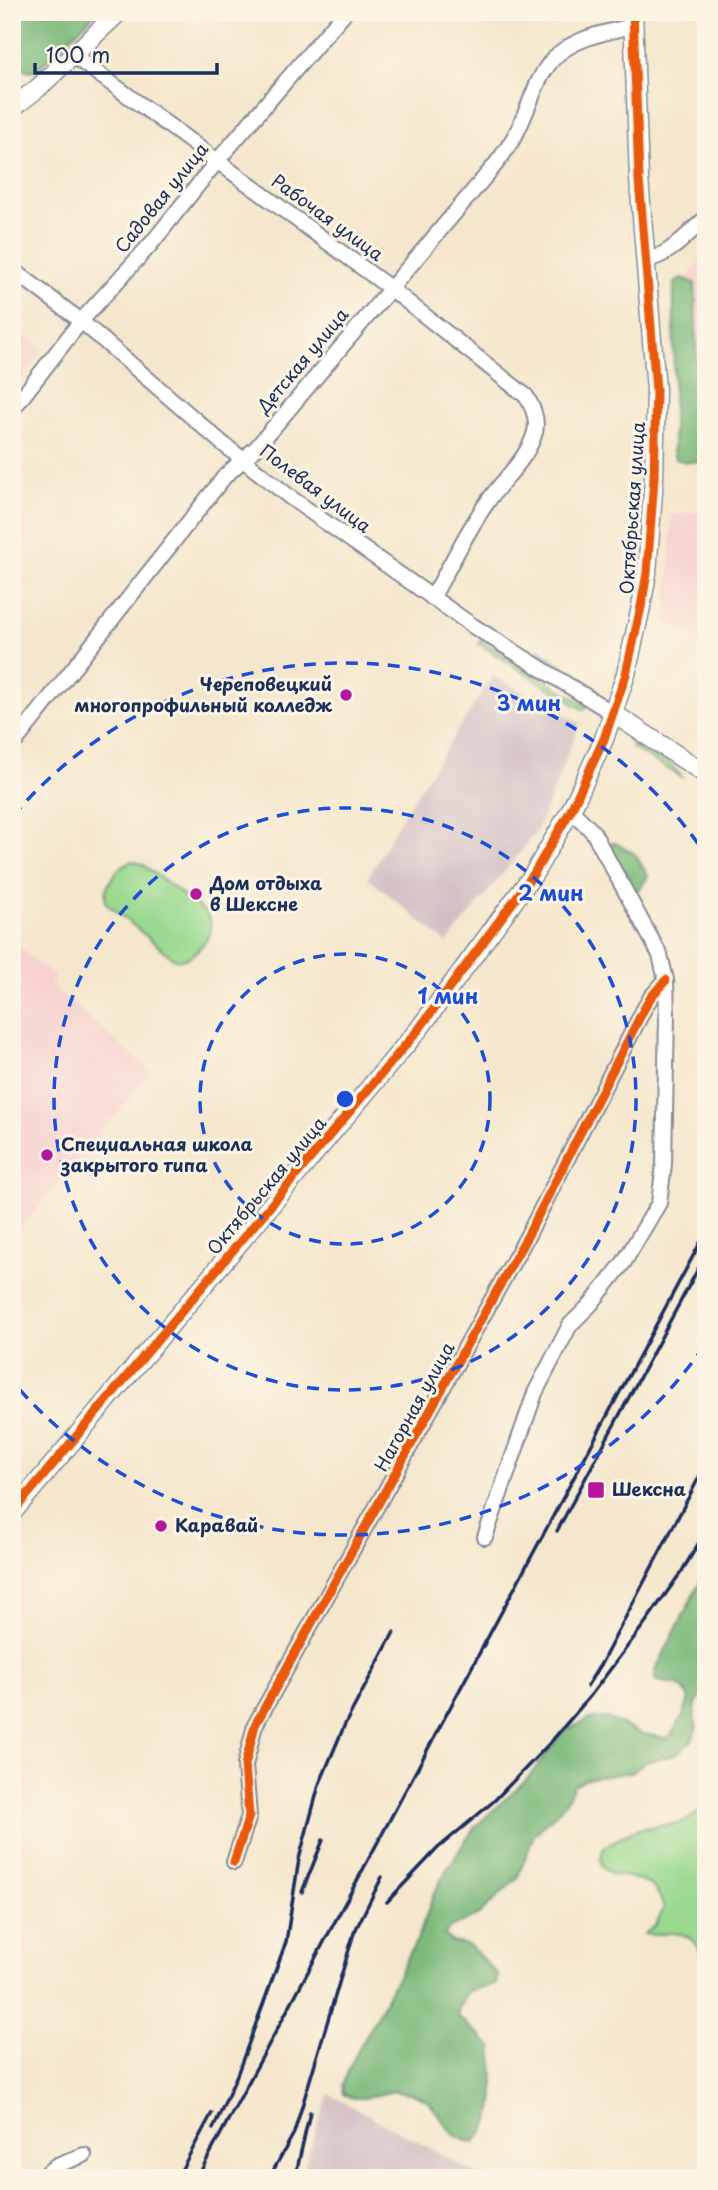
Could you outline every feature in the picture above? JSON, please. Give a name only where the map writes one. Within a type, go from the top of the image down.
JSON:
[{"type":"street","points":[[12,108],[74,56],[119,12]]},
{"type":"street","name":"Садовая улица","points":[[12,410],[81,321],[151,244],[218,160],[345,12]]},
{"type":"street","name":"Октябрьская улица","points":[[12,1513],[419,1029],[533,875],[571,810],[614,715],[642,607],[651,525],[656,390],[639,179],[633,19]]},
{"type":"street","name":"Детская улица","points":[[12,746],[225,476],[244,460],[502,156],[515,135],[541,77],[553,59],[577,43],[633,19]]},
{"type":"street","name":"Рабочая улица","points":[[74,56],[390,288],[526,396],[533,406],[536,428],[532,442],[486,504],[432,598]]},
{"type":"street","points":[[646,260],[666,253],[706,218]]},
{"type":"street","name":"Полевая улица","points":[[12,269],[81,321],[291,498],[432,598],[614,715]]},
{"type":"street","points":[[614,715],[706,774]]},
{"type":"street","points":[[485,1537],[535,1392],[570,1325],[591,1304],[624,1262],[659,1203],[664,1164],[666,979],[660,955],[593,832],[571,810]]},
{"type":"street","name":"Нагорная улица","points":[[234,1861],[249,1816],[245,1765],[255,1726],[517,1256],[650,997],[666,979]]},
{"type":"street","points":[[41,2178],[57,2165],[84,2155]]},
{"type":"shaded area","points":[[706,255],[706,449],[678,449],[681,284]]},
{"type":"shaded area","points":[[12,325],[43,350],[12,391]]},
{"type":"shaded area","points":[[706,510],[706,643],[667,623],[672,515]]},
{"type":"shaded area","points":[[493,676],[580,723],[537,831],[447,943],[368,878],[403,815]]},
{"type":"shaded area","name":"Специальная школа закрытого типа","points":[[12,941],[54,977],[51,985],[152,1072],[12,1238]]},
{"type":"shaded area","points":[[329,2094],[485,2178],[300,2178]]},
{"type":"green space","points":[[13,12],[97,12],[39,68],[28,71],[12,62]]},
{"type":"green space","points":[[682,278],[695,283],[697,393],[701,401],[706,402],[706,462],[675,459],[673,451],[674,284]]},
{"type":"green space","points":[[481,640],[587,706],[584,710],[479,644]]},
{"type":"green space","points":[[537,648],[597,690],[594,694],[554,666]]},
{"type":"green space","points":[[633,743],[669,763],[683,778],[631,747]]},
{"type":"green space","points":[[613,842],[635,854],[648,876],[640,889],[632,889],[611,849]]},
{"type":"green space","points":[[132,861],[142,864],[208,917],[211,926],[208,937],[188,958],[173,958],[106,903],[106,890],[112,878],[121,867]]},
{"type":"green space","points":[[706,1570],[706,1688],[696,1704],[694,1717],[697,1727],[691,1742],[675,1755],[646,1762],[632,1772],[585,1779],[574,1785],[565,1804],[534,1835],[518,1877],[479,1915],[450,1928],[444,1935],[451,1941],[470,1946],[498,1975],[496,1984],[468,1991],[459,2007],[458,2016],[492,2047],[494,2098],[489,2121],[483,2132],[474,2142],[459,2138],[429,2103],[412,2094],[393,2092],[361,2098],[343,2094],[342,2085],[352,2062],[417,1940],[434,1894],[475,1827],[528,1778],[564,1731],[589,1719],[608,1718],[642,1734],[669,1738],[683,1716],[689,1699],[679,1686],[655,1680],[655,1671]]},
{"type":"green space","points":[[706,1804],[706,1968],[699,1949],[691,1939],[672,1933],[644,1934],[655,1926],[664,1908],[659,1895],[653,1887],[642,1881],[607,1871],[602,1866],[601,1859],[604,1847],[626,1834],[684,1821]]},
{"type":"railway","points":[[197,2178],[706,1232]]},
{"type":"railway","points":[[557,1531],[706,1254]]},
{"type":"railway","points":[[587,1686],[706,1464]]},
{"type":"railway","points":[[387,1902],[438,1848],[494,1801],[550,1743],[591,1695],[645,1623],[682,1571],[706,1531]]},
{"type":"railway","points":[[213,2129],[237,2075],[286,1942],[299,1859],[319,1785],[345,1724],[394,1632]]},
{"type":"railway","points":[[302,1892],[323,1840]]},
{"type":"railway","points":[[269,2178],[294,2133],[354,1933],[382,1877]]},
{"type":"railway","points":[[295,2178],[310,2112]]},
{"type":"railway","points":[[177,2178],[212,2113]]},
{"type":"cycle path","points":[[12,1513],[419,1029],[533,875],[571,810],[604,739],[626,674],[641,607],[647,573],[654,478],[656,390],[639,179],[633,12]]},
{"type":"cycle path","points":[[234,1862],[249,1816],[245,1765],[255,1725],[529,1233],[644,1009],[666,980]]},
{"type":"place","name":"Череповецкий многопрофильный колледж","points":[[346,695]]},
{"type":"place","name":"Дом отдыха в Шекснe","points":[[196,894]]},
{"type":"place","name":"Специальная школа закрытого типа","points":[[47,1155]]},
{"type":"place","name":"Шексна","points":[[596,1490]]},
{"type":"place","name":"Каравай","points":[[161,1526]]}]
